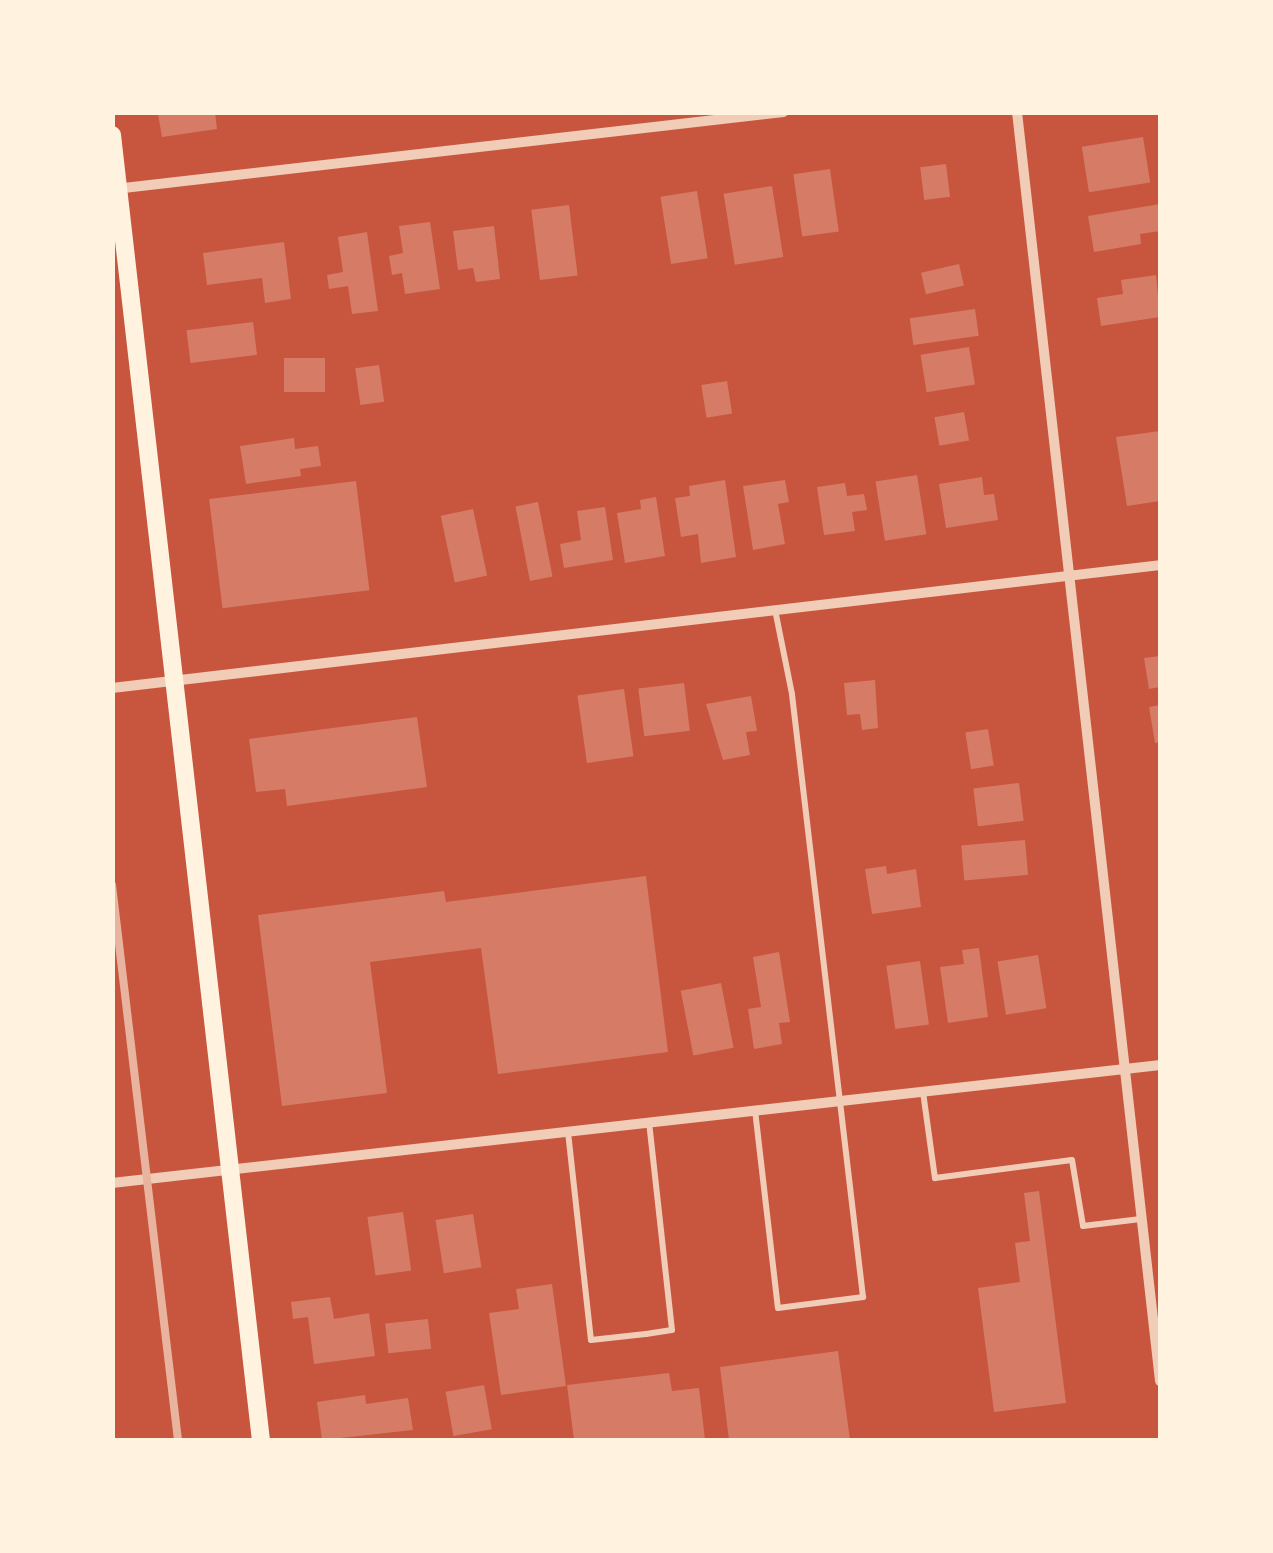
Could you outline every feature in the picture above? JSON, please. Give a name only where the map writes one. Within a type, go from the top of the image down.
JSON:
[{"type":"main road","points":[[112,135],[115,189],[261,1440]]},
{"type":"street","points":[[115,189],[784,112]]},
{"type":"street","points":[[1017,112],[1160,1382]]},
{"type":"street","points":[[112,688],[1160,566]]},
{"type":"street","points":[[112,1183],[1160,1065]]},
{"type":"lane","points":[[755,1110],[778,1308],[863,1298],[792,694],[775,610]]},
{"type":"lane","points":[[923,1092],[935,1178],[1072,1160],[1083,1226],[1142,1219]]},
{"type":"lane","points":[[568,1130],[591,1340],[672,1330],[650,1122]]},
{"type":"building","points":[[215,112],[217,129],[162,137],[158,114]]},
{"type":"building","points":[[1143,137],[1150,182],[1089,192],[1082,147]]},
{"type":"building","points":[[946,164],[950,197],[924,200],[920,167]]},
{"type":"building","points":[[830,169],[839,231],[802,237],[793,174]]},
{"type":"building","points":[[772,186],[783,257],[735,265],[724,194]]},
{"type":"building","points":[[697,191],[708,258],[671,264],[660,197]]},
{"type":"building","points":[[1160,204],[1160,231],[1140,234],[1141,244],[1094,252],[1088,216]]},
{"type":"building","points":[[569,205],[578,275],[540,280],[531,210]]},
{"type":"building","points":[[430,222],[440,289],[405,294],[402,273],[392,275],[389,256],[403,253],[399,226]]},
{"type":"building","points":[[494,226],[500,279],[476,282],[473,268],[458,270],[453,231]]},
{"type":"building","points":[[367,232],[378,311],[352,314],[348,286],[329,289],[327,275],[343,272],[338,237]]},
{"type":"building","points":[[284,242],[291,299],[265,303],[262,278],[207,285],[203,253]]},
{"type":"building","points":[[959,264],[964,285],[926,294],[921,273]]},
{"type":"building","points":[[1156,275],[1160,317],[1101,326],[1097,298],[1123,294],[1121,280]]},
{"type":"building","points":[[975,309],[979,336],[913,345],[910,318]]},
{"type":"building","points":[[253,322],[257,355],[191,363],[186,330]]},
{"type":"building","points":[[969,347],[975,385],[927,392],[921,355]]},
{"type":"building","points":[[284,358],[325,358],[325,392],[284,392]]},
{"type":"building","points":[[379,365],[384,402],[360,405],[355,368]]},
{"type":"building","points":[[727,381],[732,414],[706,418],[701,385]]},
{"type":"building","points":[[964,412],[969,441],[939,446],[934,417]]},
{"type":"building","points":[[1160,431],[1160,501],[1127,506],[1116,437]]},
{"type":"building","points":[[294,438],[295,449],[318,446],[321,466],[300,469],[301,476],[246,484],[240,446]]},
{"type":"building","points":[[917,475],[926,534],[885,541],[876,482]]},
{"type":"building","points":[[982,477],[984,495],[994,494],[998,520],[946,528],[939,484]]},
{"type":"building","points":[[725,480],[736,557],[701,563],[698,534],[681,537],[675,498],[690,496],[689,486]]},
{"type":"building","points":[[785,480],[789,502],[778,504],[785,544],[753,550],[743,486]]},
{"type":"building","points":[[356,481],[369,590],[223,608],[209,499]]},
{"type":"building","points":[[845,483],[847,496],[864,494],[867,510],[852,512],[855,531],[824,535],[817,487]]},
{"type":"building","points":[[656,497],[665,556],[625,563],[617,513],[641,509],[640,500]]},
{"type":"building","points":[[538,502],[553,577],[530,581],[515,506]]},
{"type":"building","points":[[605,507],[613,560],[564,568],[560,544],[581,540],[577,511]]},
{"type":"building","points":[[473,509],[487,576],[455,582],[441,516]]},
{"type":"building","points":[[1160,656],[1160,687],[1149,689],[1144,658]]},
{"type":"building","points":[[875,680],[878,728],[862,730],[860,714],[847,715],[844,683]]},
{"type":"building","points":[[684,683],[690,731],[644,736],[638,689]]},
{"type":"building","points":[[624,689],[633,756],[587,763],[577,696]]},
{"type":"building","points":[[751,696],[757,731],[746,732],[750,755],[723,760],[706,704]]},
{"type":"building","points":[[1160,705],[1160,742],[1155,743],[1149,707]]},
{"type":"building","points":[[417,717],[427,787],[287,806],[285,789],[256,792],[249,739]]},
{"type":"building","points":[[988,729],[994,766],[971,769],[965,733]]},
{"type":"building","points":[[1019,783],[1024,821],[978,826],[973,789]]},
{"type":"building","points":[[1025,840],[1028,875],[964,880],[961,846]]},
{"type":"building","points":[[886,866],[887,874],[916,869],[921,907],[872,914],[865,869]]},
{"type":"building","points":[[646,876],[668,1052],[498,1074],[481,948],[370,962],[387,1093],[282,1106],[258,915],[444,891],[446,902]]},
{"type":"building","points":[[979,948],[988,1017],[948,1023],[940,967],[964,964],[962,950]]},
{"type":"building","points":[[779,952],[790,1022],[779,1023],[782,1044],[754,1049],[748,1009],[761,1007],[753,957]]},
{"type":"building","points":[[1038,955],[1046,1008],[1006,1015],[998,961]]},
{"type":"building","points":[[920,961],[929,1024],[895,1029],[886,966]]},
{"type":"building","points":[[721,983],[734,1048],[693,1056],[681,991]]},
{"type":"building","points":[[1039,1191],[1066,1403],[994,1412],[978,1288],[1020,1282],[1015,1243],[1030,1241],[1024,1193]]},
{"type":"building","points":[[403,1212],[411,1270],[376,1275],[367,1217]]},
{"type":"building","points":[[473,1214],[481,1267],[444,1273],[435,1220]]},
{"type":"building","points":[[552,1284],[566,1386],[501,1395],[489,1313],[519,1309],[516,1289]]},
{"type":"building","points":[[330,1297],[334,1319],[369,1313],[375,1356],[314,1364],[308,1317],[293,1319],[291,1302]]},
{"type":"building","points":[[428,1319],[431,1349],[388,1353],[385,1323]]},
{"type":"building","points":[[838,1351],[850,1440],[729,1440],[720,1367]]},
{"type":"building","points":[[669,1373],[672,1391],[699,1388],[705,1440],[574,1440],[567,1385]]},
{"type":"building","points":[[484,1385],[492,1429],[453,1436],[446,1392]]},
{"type":"building","points":[[365,1395],[366,1404],[408,1398],[413,1430],[322,1440],[317,1402]]},
{"type":"railway","points":[[112,885],[178,1440]]}]
